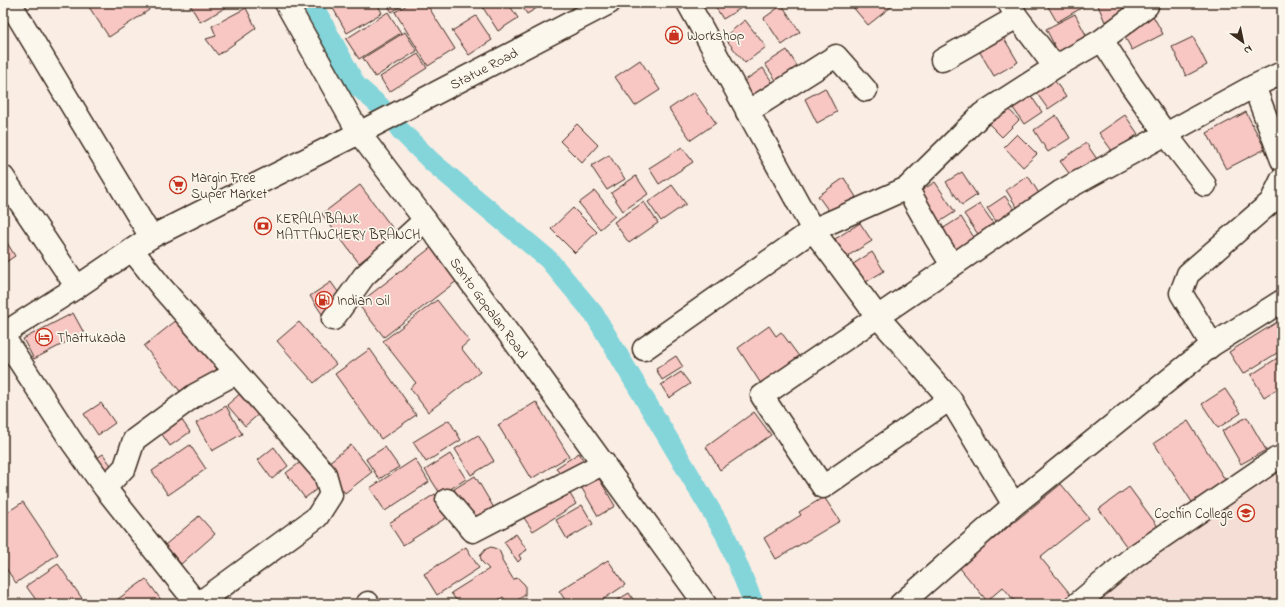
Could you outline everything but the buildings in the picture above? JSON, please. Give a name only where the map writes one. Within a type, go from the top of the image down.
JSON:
[{"type":"street","points":[[10,3],[151,237]]},
{"type":"street","name":"Santo Gopalan Road","points":[[286,3],[359,133],[604,463],[705,604]]},
{"type":"street","name":"Statue Road","points":[[3,335],[151,237],[359,133],[609,3]]},
{"type":"street","points":[[688,3],[813,230],[877,316],[950,399],[1014,505]]},
{"type":"street","points":[[644,348],[813,230],[907,188],[982,114],[1055,67],[1102,40],[1146,6],[1145,3]]},
{"type":"street","points":[[942,60],[1013,10],[1055,67]]},
{"type":"street","points":[[1102,40],[1131,85],[1165,133],[1205,185]]},
{"type":"street","points":[[747,112],[836,56],[866,90]]},
{"type":"street","points":[[950,399],[824,487],[762,396],[1060,192],[1165,133],[1254,86],[1282,73]]},
{"type":"street","points":[[1254,86],[1282,160]]},
{"type":"street","points":[[3,177],[77,287]]},
{"type":"street","points":[[1212,345],[1181,293],[1188,274],[1271,202],[1282,179]]},
{"type":"street","points":[[907,188],[952,265]]},
{"type":"street","points":[[333,318],[364,276],[425,220]]},
{"type":"street","points":[[3,335],[72,442],[105,488],[197,604],[316,517],[331,495],[325,474],[163,289],[132,250]]},
{"type":"street","points":[[900,604],[1014,505],[1212,345],[1282,301]]},
{"type":"street","points":[[105,488],[125,467],[134,440],[195,396],[236,373]]},
{"type":"street","points":[[1077,604],[1133,557],[1276,459],[1282,457]]},
{"type":"street","points":[[447,500],[473,531],[604,463]]},
{"type":"shaded area","name":"Cochin College","points":[[1282,463],[1282,604],[1088,604],[1136,563]]},
{"type":"waterway","points":[[312,3],[356,85],[381,107]]},
{"type":"waterway","points":[[400,130],[432,162],[548,259],[594,314],[725,534],[754,604]]},
{"type":"place","name":"Workshop","points":[[674,35]]},
{"type":"place","name":"Margin Free Super Market","points":[[178,185]]},
{"type":"place","name":"KERALA BANK MATTANCHERY BRANCH","points":[[263,226]]},
{"type":"place","name":"Indian Oil","points":[[324,300]]},
{"type":"place","name":"Thattukada","points":[[44,337]]},
{"type":"place","name":"Cochin College","points":[[1246,513]]}]
